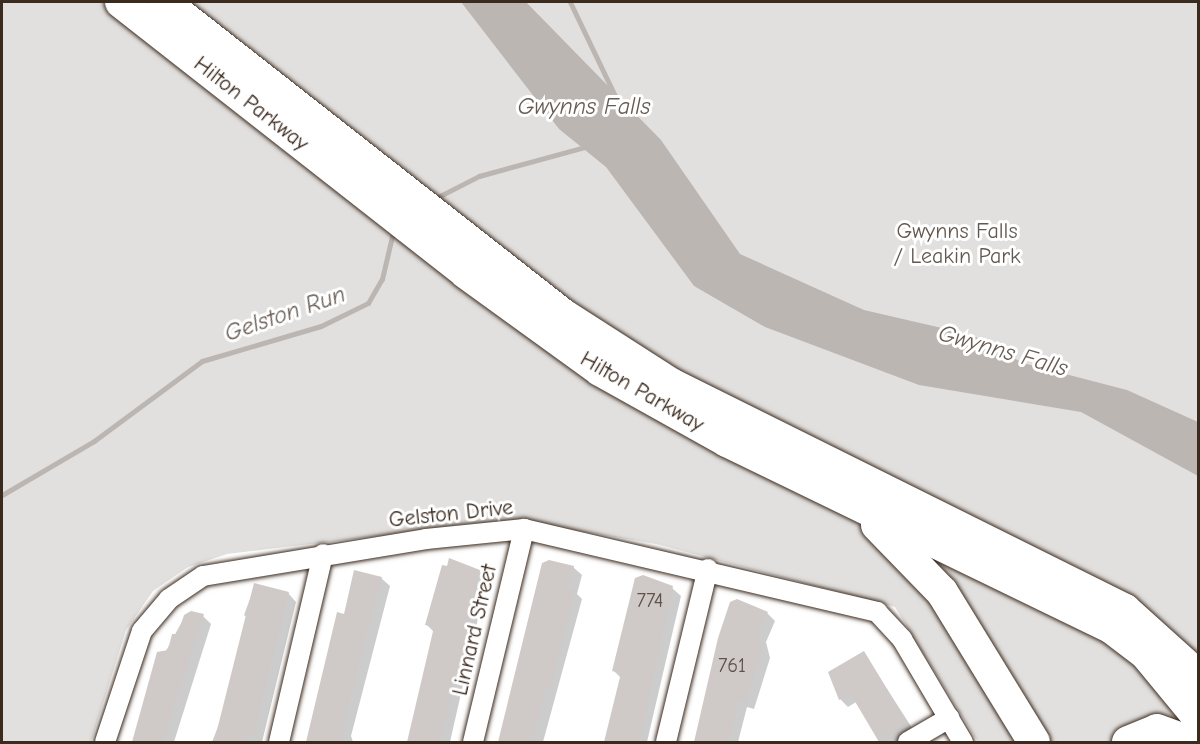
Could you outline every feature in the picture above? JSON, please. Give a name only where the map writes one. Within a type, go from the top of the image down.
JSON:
[{"type":"main road","name":"Hilton Parkway","points":[[121,2],[366,178],[473,262],[546,334],[658,405],[1112,628],[1146,654],[1198,717]]},
{"type":"main road","name":"Hilton Parkway","points":[[164,2],[366,178]]},
{"type":"main road","name":"Hilton Parkway","points":[[473,262],[562,314],[671,384],[1072,581],[1125,610],[1162,638],[1198,676]]},
{"type":"main road","points":[[844,497],[908,552],[942,592],[1034,742]]},
{"type":"main road","points":[[1162,638],[1198,663]]},
{"type":"main road","points":[[1128,742],[1157,730],[1190,742]]},
{"type":"street","name":"Gelston Drive","points":[[105,742],[142,632],[169,599],[203,576],[228,569],[322,554],[524,529],[708,569],[877,612],[897,631],[963,742]]},
{"type":"street","name":"Linnard Street","points":[[473,742],[524,529]]},
{"type":"street","points":[[279,742],[322,554]]},
{"type":"street","points":[[666,742],[708,569]]},
{"type":"street","points":[[908,742],[949,718]]},
{"type":"green space","points":[[2,2],[104,2],[527,334],[863,526],[915,572],[1024,742],[978,742],[895,607],[656,544],[514,520],[227,554],[188,567],[153,591],[126,630],[91,742],[2,742]]},
{"type":"green space","name":"Gwynns Falls / Leakin Park","points":[[183,2],[1198,2],[1198,445],[1194,473],[1198,476],[1198,654],[1151,614],[717,394],[608,331]]},
{"type":"green space","points":[[926,553],[1090,626],[1147,670],[1192,733],[1116,742],[1043,742]]},
{"type":"water","name":"Gwynns Falls","points":[[461,2],[526,2],[661,140],[740,254],[864,310],[972,335],[1023,363],[1127,390],[1198,422],[1198,476],[1081,412],[919,385],[765,327],[694,286],[606,167],[559,129]]},
{"type":"building","points":[[449,558],[480,570],[464,643],[440,742],[407,742],[434,627],[425,625],[442,565],[447,566]]},
{"type":"building","points":[[549,560],[574,566],[569,588],[575,589],[551,688],[546,687],[532,742],[498,742],[542,563]]},
{"type":"building","points":[[354,570],[382,577],[342,729],[344,742],[306,742],[337,612],[344,614]]},
{"type":"building","points":[[643,575],[673,586],[639,742],[604,742],[621,673],[612,671],[635,578]]},
{"type":"building","points":[[254,583],[289,592],[253,736],[248,734],[245,742],[214,742]]},
{"type":"building","points":[[737,599],[768,612],[758,633],[762,649],[746,702],[739,700],[729,742],[694,742],[718,638],[730,602]]},
{"type":"building","points":[[191,611],[204,614],[163,742],[132,742],[157,652],[168,650],[172,634],[178,634],[184,615]]},
{"type":"building","points":[[864,651],[907,722],[879,742],[850,693],[839,700],[828,672]]},
{"type":"waterway","points":[[570,2],[616,98]]},
{"type":"waterway","name":"Gelston Run","points":[[432,200],[479,176],[589,146]]},
{"type":"waterway","name":"Gelston Run","points":[[2,495],[94,441],[202,361],[321,326],[368,303],[382,279],[394,228]]}]
